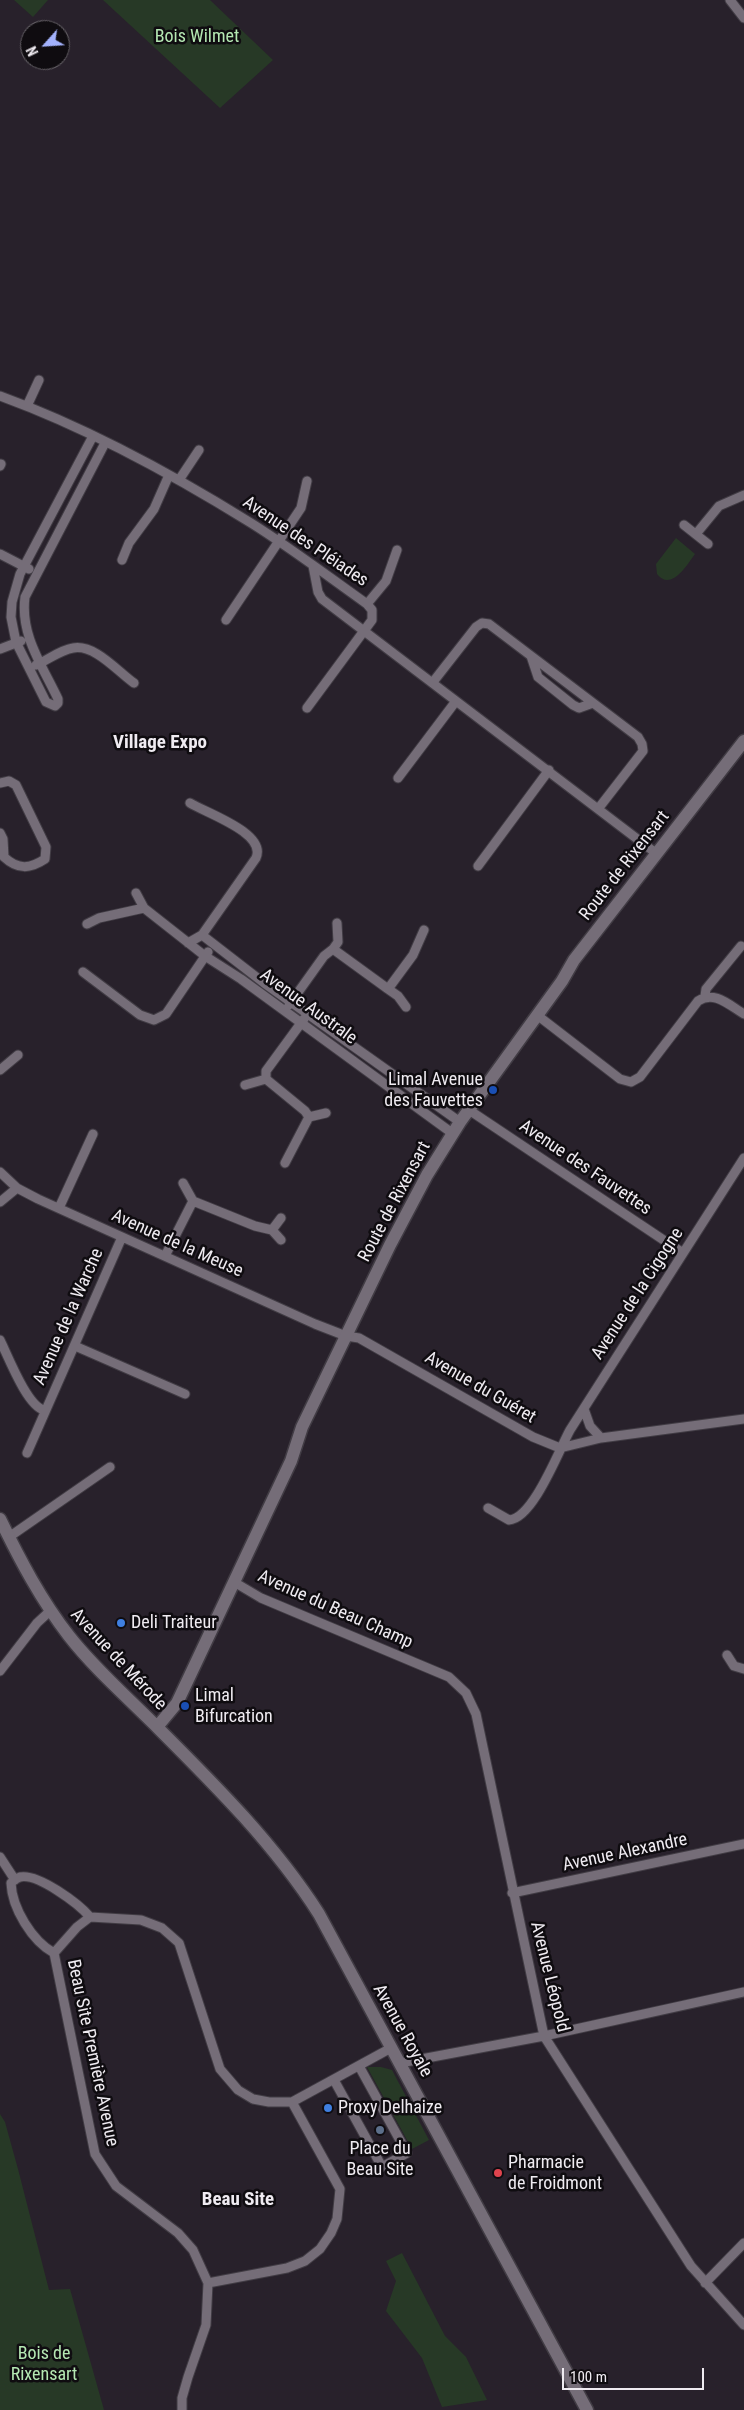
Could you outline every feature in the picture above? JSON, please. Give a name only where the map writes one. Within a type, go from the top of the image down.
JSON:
[{"type":"street","points":[[730,0],[744,18]]},
{"type":"street","points":[[27,406],[39,380]]},
{"type":"street","name":"Avenue des Pléiades","points":[[0,396],[93,436],[179,480],[278,541],[367,604],[372,610],[372,620],[362,630]]},
{"type":"street","points":[[93,436],[24,566],[15,588],[11,608],[16,642],[46,702],[54,706],[58,703],[58,698],[28,638],[24,622],[24,603],[36,573],[105,443]]},
{"type":"street","points":[[179,480],[199,450]]},
{"type":"street","points":[[122,560],[129,543],[154,508],[169,475]]},
{"type":"street","points":[[226,620],[301,508],[307,481]]},
{"type":"street","points":[[696,534],[719,506],[744,495]]},
{"type":"street","points":[[684,525],[708,544]]},
{"type":"street","points":[[367,604],[386,581],[397,550]]},
{"type":"street","points":[[0,554],[36,573]]},
{"type":"street","points":[[314,566],[318,592],[322,599],[549,770],[656,854]]},
{"type":"street","points":[[433,682],[476,627],[482,623],[489,624],[638,738],[642,744],[642,751],[598,809]]},
{"type":"street","points":[[307,708],[362,630]]},
{"type":"street","points":[[0,648],[28,638]]},
{"type":"street","points":[[29,668],[70,648],[81,648],[93,652],[134,683]]},
{"type":"street","points":[[531,656],[538,677],[573,705],[579,708],[592,703]]},
{"type":"street","points":[[398,778],[456,701]]},
{"type":"street","name":"Route de Rixensart","points":[[157,1728],[177,1702],[291,1461],[302,1427],[410,1206],[452,1133],[610,911],[740,755],[744,741]]},
{"type":"street","points":[[478,866],[549,770]]},
{"type":"street","points":[[0,783],[9,781],[16,786],[46,851],[45,859],[29,867],[17,866],[2,858],[3,839],[0,833]]},
{"type":"street","points":[[188,943],[202,935],[256,858],[258,850],[255,842],[246,834],[216,814],[190,803]]},
{"type":"street","name":"Avenue Australe","points":[[136,893],[144,908],[205,956],[452,1133]]},
{"type":"street","points":[[87,924],[99,918],[144,908]]},
{"type":"street","points":[[284,1011],[324,956],[338,942],[337,922]]},
{"type":"street","points":[[388,989],[413,955],[424,930]]},
{"type":"street","name":"Avenue Australe","points":[[202,935],[212,946],[460,1122]]},
{"type":"street","points":[[83,972],[140,1015],[154,1020],[166,1014],[212,946]]},
{"type":"street","points":[[705,996],[706,989],[741,946]]},
{"type":"street","points":[[333,949],[398,996],[406,1007]]},
{"type":"street","points":[[537,1015],[620,1079],[630,1082],[640,1077],[698,1001],[705,996],[713,996],[744,1014]]},
{"type":"street","points":[[266,1079],[266,1071],[309,1013]]},
{"type":"street","points":[[0,1070],[18,1055]]},
{"type":"street","points":[[245,1085],[266,1079]]},
{"type":"street","points":[[266,1079],[305,1111],[308,1117]]},
{"type":"street","name":"Avenue des Fauvettes","points":[[469,1110],[683,1253]]},
{"type":"street","points":[[308,1117],[326,1113]]},
{"type":"street","points":[[285,1164],[308,1117]]},
{"type":"street","points":[[59,1208],[93,1134]]},
{"type":"street","name":"Avenue de la Cigogne","points":[[488,1508],[509,1520],[518,1517],[530,1503],[584,1409],[744,1158]]},
{"type":"street","name":"Avenue de la Meuse","points":[[0,1172],[17,1188],[59,1208],[346,1336]]},
{"type":"street","points":[[184,1183],[193,1201],[255,1226],[272,1230],[281,1240]]},
{"type":"street","points":[[0,1202],[17,1188]]},
{"type":"street","points":[[165,1256],[193,1201]]},
{"type":"street","points":[[272,1230],[281,1218]]},
{"type":"street","name":"Avenue de la Warche","points":[[27,1453],[44,1410],[75,1346],[122,1237]]},
{"type":"street","name":"Avenue du Guéret","points":[[346,1336],[359,1338],[541,1442],[560,1448]]},
{"type":"street","name":"Avenue de la Warche","points":[[0,1340],[27,1393],[39,1409],[44,1410]]},
{"type":"street","points":[[75,1346],[185,1394]]},
{"type":"street","points":[[584,1409],[590,1426],[601,1438]]},
{"type":"street","points":[[560,1448],[601,1438],[744,1419]]},
{"type":"street","points":[[9,1537],[110,1467]]},
{"type":"street","name":"Avenue de Mérode","points":[[0,1519],[34,1586],[50,1611],[92,1663],[157,1728]]},
{"type":"street","name":"Avenue du Beau Champ","points":[[234,1582],[261,1598],[422,1666]]},
{"type":"street","points":[[0,1671],[37,1623],[50,1611]]},
{"type":"street","points":[[727,1655],[734,1666],[744,1669]]},
{"type":"street","name":"Avenue Léopold","points":[[422,1666],[449,1677],[460,1686],[470,1699],[476,1714],[512,1893],[544,2036],[691,2266],[744,2325]]},
{"type":"street","name":"Avenue Royale","points":[[157,1728],[238,1810],[284,1862],[319,1914],[586,2410]]},
{"type":"street","name":"Avenue Alexandre","points":[[512,1893],[744,1844]]},
{"type":"street","points":[[0,1858],[15,1880]]},
{"type":"street","points":[[90,1917],[77,1927],[54,1953],[42,1943],[16,1910],[11,1883],[20,1877],[41,1881],[75,1904],[90,1917],[141,1920],[162,1928],[173,1937],[184,1954],[216,2060],[228,2082],[254,2099],[269,2102],[292,2102],[391,2048]]},
{"type":"street","name":"Beau Site Première Avenue","points":[[54,1953],[95,2154],[116,2186],[165,2222],[193,2250],[208,2283],[206,2325],[182,2398],[182,2410]]},
{"type":"street","points":[[400,2064],[544,2036],[744,1992]]},
{"type":"street","points":[[334,2080],[382,2167],[407,2153],[359,2066]]},
{"type":"street","points":[[208,2283],[287,2268],[305,2261],[320,2249],[331,2233],[337,2219],[340,2189],[292,2102]]},
{"type":"street","points":[[705,2283],[744,2243]]},
{"type":"green space","points":[[14,0],[48,0],[33,17]]},
{"type":"green space","name":"Bois Wilmet","points":[[103,0],[210,0],[273,60],[220,108]]},
{"type":"green space","points":[[676,538],[695,554],[678,575],[668,580],[662,579],[657,574],[656,564]]},
{"type":"green space","points":[[367,2067],[381,2067],[392,2070],[429,2140],[412,2149]]},
{"type":"green space","name":"Bois de Rixensart","points":[[0,2114],[5,2122],[49,2290],[70,2289],[104,2410],[0,2410]]},
{"type":"green space","points":[[402,2253],[445,2336],[466,2357],[487,2400],[442,2407],[422,2358],[386,2311],[396,2281],[386,2261]]},
{"type":"place","name":"Limal Avenue des Fauvettes","points":[[493,1090]]},
{"type":"place","name":"Deli Traiteur","points":[[121,1623]]},
{"type":"place","name":"Limal Bifurcation","points":[[185,1706]]},
{"type":"place","name":"Proxy Delhaize","points":[[328,2108]]},
{"type":"place","name":"Place du Beau Site","points":[[380,2130]]},
{"type":"place","name":"Pharmacie de Froidmont","points":[[498,2173]]},
{"type":"district","name":"Village Expo","points":[[160,743]]},
{"type":"district","name":"Beau Site","points":[[238,2200]]}]
